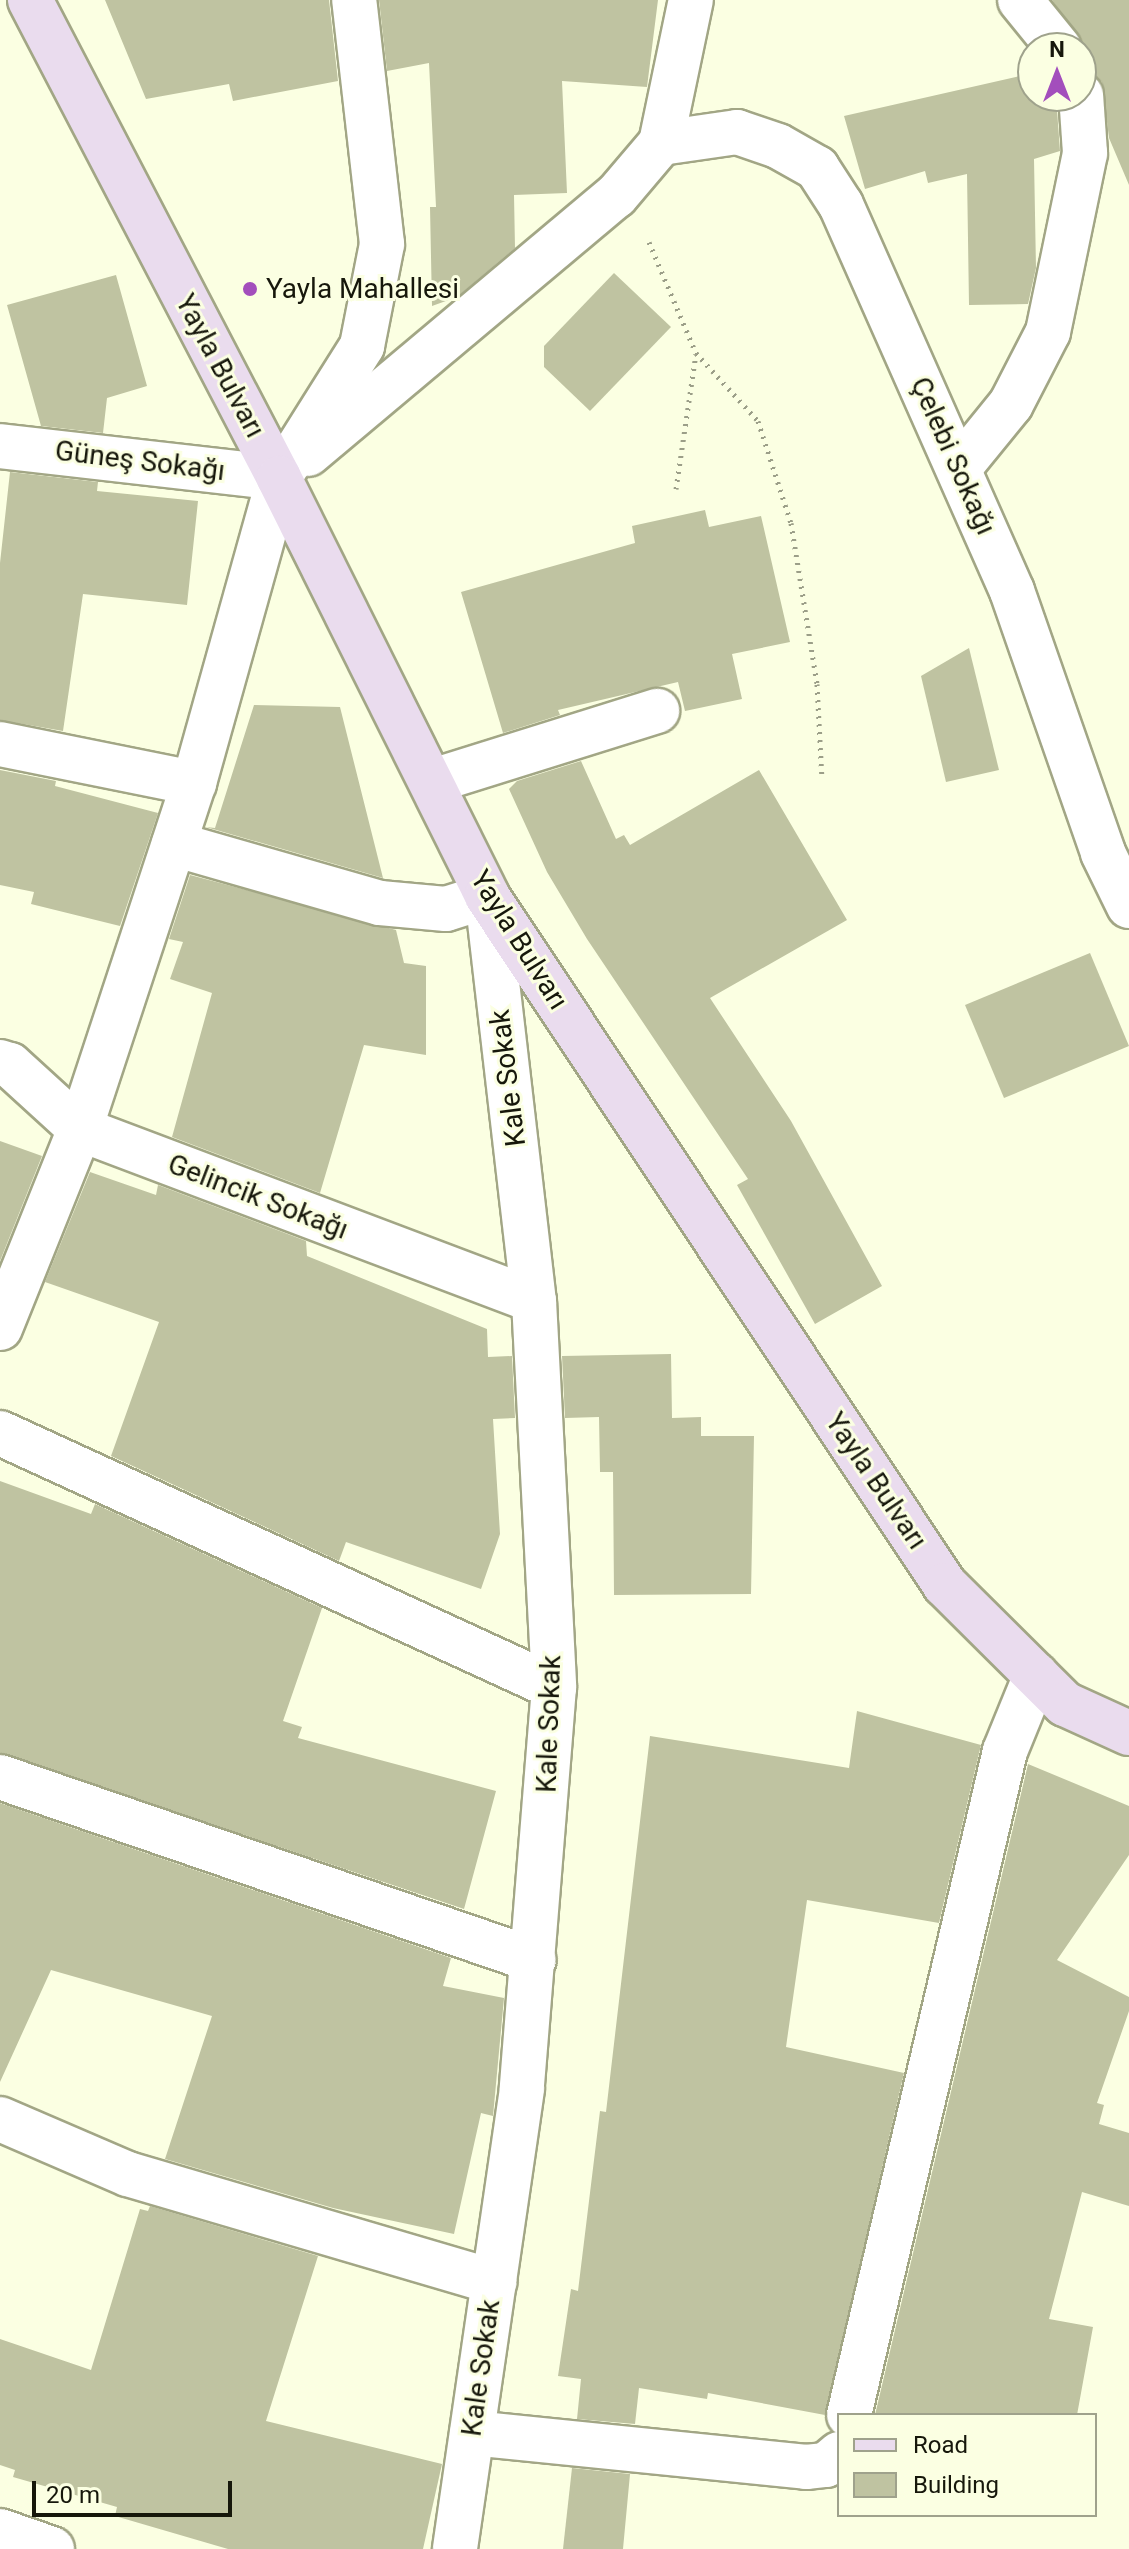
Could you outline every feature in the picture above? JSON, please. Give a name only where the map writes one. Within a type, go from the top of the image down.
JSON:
[{"type":"main road","name":"Yayla Bulvarı","points":[[30,0],[279,478],[433,781],[487,896],[945,1585],[1065,1704],[1129,1733]]},
{"type":"street","points":[[0,1328],[80,1129],[174,844],[194,783],[279,478],[362,346],[382,244],[354,0]]},
{"type":"street","points":[[279,478],[616,196],[661,143],[691,0]]},
{"type":"street","points":[[1020,0],[1046,32]]},
{"type":"street","points":[[959,468],[1011,404],[1048,332],[1085,153],[1082,112]]},
{"type":"street","name":"Çelebi Sokağı","points":[[661,143],[737,132],[778,146],[817,168],[841,205],[1012,591],[1103,853],[1129,906]]},
{"type":"street","name":"Güneş Sokağı","points":[[0,446],[279,478]]},
{"type":"street","points":[[433,781],[657,711]]},
{"type":"street","points":[[0,744],[194,783]]},
{"type":"street","points":[[174,844],[380,903],[446,909],[487,896]]},
{"type":"street","name":"Kale Sokak","points":[[455,2549],[494,2282],[534,1960],[554,1687],[534,1301],[487,896]]},
{"type":"street","name":"Gelincik Sokağı","points":[[0,1062],[10,1065],[80,1129],[534,1301]]},
{"type":"street","points":[[0,1433],[554,1687]]},
{"type":"street","points":[[849,2413],[1005,1751],[1036,1675]]},
{"type":"street","points":[[0,1777],[534,1960]]},
{"type":"street","points":[[0,2119],[128,2174],[494,2282]]},
{"type":"street","points":[[472,2433],[806,2467],[826,2465],[837,2456]]},
{"type":"path","points":[[616,196],[644,230],[696,353],[758,421],[791,523],[817,684],[822,778]]},
{"type":"path","points":[[676,489],[696,353]]},
{"type":"building","points":[[105,0],[329,0],[338,81],[233,101],[229,84],[146,99]]},
{"type":"building","points":[[379,0],[658,0],[647,87],[562,81],[567,193],[514,195],[515,248],[457,297],[432,306],[430,207],[436,207],[429,63],[387,71]]},
{"type":"building","points":[[1052,0],[1129,0],[1129,185],[1109,138],[1102,82],[1097,79],[1097,32],[1075,32]]},
{"type":"building","points":[[1017,77],[1017,112],[1057,112],[1060,151],[1034,159],[1036,268],[1028,304],[969,305],[967,174],[928,183],[925,171],[865,189],[844,116]]},
{"type":"building","points":[[614,273],[671,327],[590,411],[544,367],[544,346]]},
{"type":"building","points":[[116,275],[147,386],[107,398],[103,433],[41,426],[7,305]]},
{"type":"building","points":[[10,472],[98,482],[97,491],[198,501],[187,605],[83,594],[63,731],[0,720],[0,563]]},
{"type":"building","points":[[705,510],[709,527],[761,516],[790,642],[732,654],[742,699],[685,711],[678,682],[558,710],[560,715],[503,733],[461,592],[635,543],[632,526]]},
{"type":"building","points":[[969,648],[999,770],[946,782],[921,676]]},
{"type":"building","points":[[254,705],[340,707],[383,878],[206,827],[215,828]]},
{"type":"building","points":[[581,761],[616,839],[624,835],[630,845],[759,770],[847,920],[710,998],[791,1121],[882,1286],[815,1324],[737,1185],[748,1179],[587,939],[547,872],[509,789],[517,781]]},
{"type":"building","points":[[0,770],[56,781],[55,786],[158,813],[120,926],[31,904],[34,892],[0,885]]},
{"type":"building","points":[[190,875],[396,930],[404,963],[426,966],[426,1055],[364,1045],[320,1193],[172,1137],[212,993],[170,979],[183,942],[169,939]]},
{"type":"building","points":[[1090,953],[1129,1046],[1004,1098],[965,1005]]},
{"type":"building","points":[[0,1141],[42,1156],[0,1261]]},
{"type":"building","points":[[90,1172],[156,1195],[158,1185],[306,1241],[307,1256],[487,1329],[488,1357],[512,1356],[515,1418],[493,1419],[500,1534],[481,1589],[346,1542],[339,1561],[111,1456],[159,1322],[45,1282]]},
{"type":"building","points":[[671,1354],[672,1418],[701,1417],[701,1436],[754,1436],[751,1594],[614,1595],[613,1472],[600,1472],[599,1417],[565,1418],[562,1356]]},
{"type":"building","points":[[0,1481],[91,1514],[95,1504],[322,1608],[283,1721],[302,1727],[298,1738],[496,1791],[464,1909],[0,1753]]},
{"type":"building","points":[[857,1711],[981,1745],[939,1923],[807,1900],[786,2047],[904,2073],[825,2415],[708,2393],[707,2399],[639,2388],[635,2424],[577,2419],[581,2379],[558,2376],[571,2289],[578,2291],[600,2111],[606,2112],[650,1736],[849,1768]]},
{"type":"building","points":[[1028,1764],[1129,1806],[1129,1855],[1057,1960],[1129,1997],[1129,2011],[1097,2103],[1104,2105],[1099,2124],[1129,2133],[1129,2206],[1082,2192],[1049,2319],[1093,2327],[1077,2413],[875,2413]]},
{"type":"building","points":[[0,1803],[451,1958],[443,1986],[504,1998],[493,2116],[481,2113],[454,2234],[333,2208],[165,2159],[212,2016],[51,1970],[0,2082]]},
{"type":"building","points":[[150,2206],[318,2256],[266,2421],[442,2464],[423,2549],[228,2549],[115,2516],[117,2507],[13,2477],[15,2470],[0,2465],[0,2339],[91,2370],[140,2209],[148,2211]]},
{"type":"building","points":[[572,2468],[630,2474],[623,2549],[563,2549]]},
{"type":"place","name":"Yayla Mahallesi","points":[[250,289]]}]
